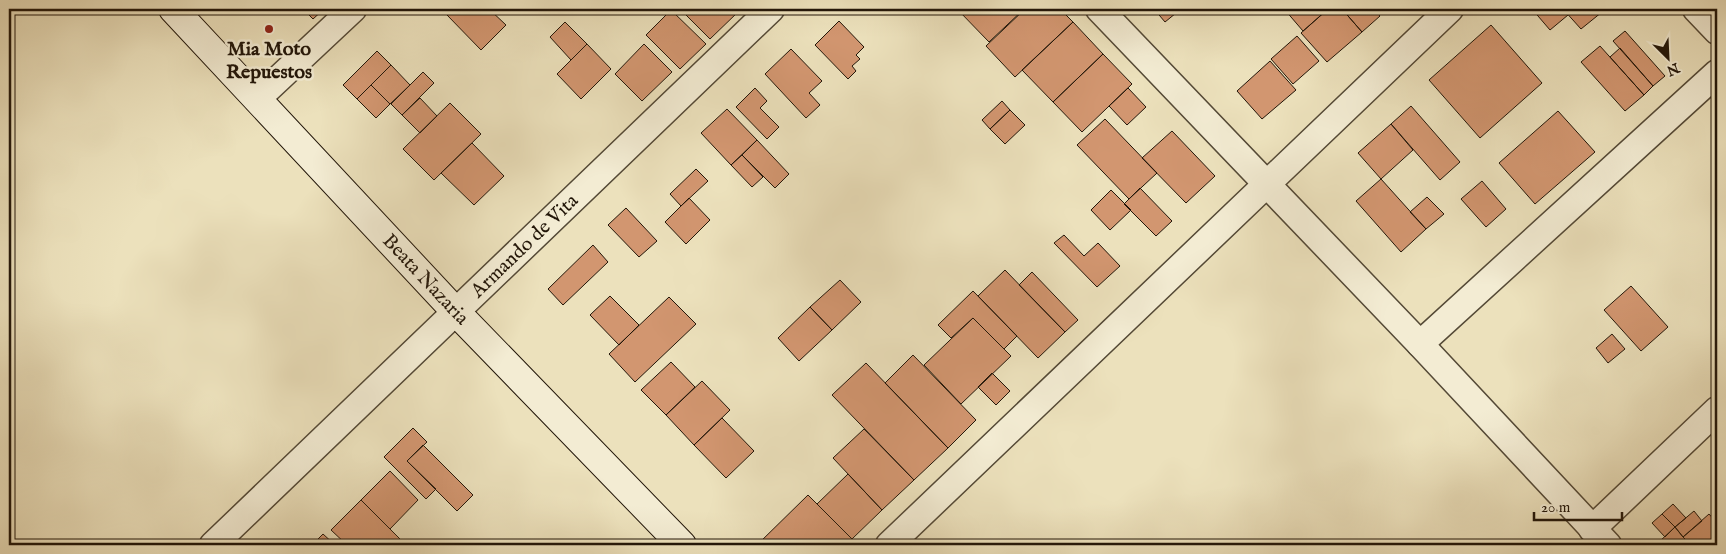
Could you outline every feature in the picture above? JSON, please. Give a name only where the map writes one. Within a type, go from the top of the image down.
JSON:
[{"type":"main road","name":"Beata Nazaria","points":[[173,9],[456,312],[682,545]]},
{"type":"street","points":[[257,99],[353,9]]},
{"type":"street","name":"Armando de Vita","points":[[213,545],[771,9]]},
{"type":"street","points":[[1100,9],[1420,344],[1600,537],[1717,410]]},
{"type":"street","points":[[889,545],[1450,9]]},
{"type":"street","points":[[1696,9],[1717,31]]},
{"type":"street","points":[[1420,344],[1717,73]]},
{"type":"building","points":[[303,9],[324,9],[313,19]]},
{"type":"building","points":[[453,9],[489,9],[506,25],[481,50],[447,15]]},
{"type":"building","points":[[680,9],[735,9],[738,12],[710,39]]},
{"type":"building","points":[[1024,9],[989,42],[958,10]]},
{"type":"building","points":[[1025,9],[1060,9],[1073,22],[1015,77],[986,46]]},
{"type":"building","points":[[1154,9],[1181,9],[1165,22]]},
{"type":"building","points":[[1328,9],[1303,31],[1285,10]]},
{"type":"building","points":[[1328,9],[1342,9],[1362,32],[1327,62],[1301,33]]},
{"type":"building","points":[[1342,9],[1374,9],[1380,16],[1362,32]]},
{"type":"building","points":[[1532,9],[1563,9],[1568,15],[1550,30]]},
{"type":"building","points":[[1563,9],[1599,9],[1602,12],[1581,29]]},
{"type":"building","points":[[671,10],[706,44],[680,69],[646,35]]},
{"type":"building","points":[[839,21],[864,47],[856,55],[860,59],[852,66],[856,71],[848,79],[815,45]]},
{"type":"building","points":[[565,22],[587,44],[571,60],[550,37]]},
{"type":"building","points":[[1073,22],[1103,54],[1053,102],[1022,70]]},
{"type":"building","points":[[1491,25],[1542,83],[1480,138],[1429,80]]},
{"type":"building","points":[[1625,31],[1665,76],[1653,86],[1613,41]]},
{"type":"building","points":[[1297,36],[1319,61],[1293,84],[1271,59]]},
{"type":"building","points":[[587,44],[611,69],[581,99],[557,74]]},
{"type":"building","points":[[644,44],[672,72],[642,101],[615,74]]},
{"type":"building","points":[[1600,46],[1644,95],[1625,111],[1581,62]]},
{"type":"building","points":[[1620,48],[1653,86],[1644,95],[1610,57]]},
{"type":"building","points":[[791,49],[822,81],[809,93],[820,105],[806,118],[765,74]]},
{"type":"building","points":[[377,51],[391,65],[357,99],[343,85]]},
{"type":"building","points":[[1103,54],[1132,84],[1082,132],[1053,102]]},
{"type":"building","points":[[1270,61],[1296,90],[1262,119],[1237,91]]},
{"type":"building","points":[[391,65],[410,85],[390,104],[371,85]]},
{"type":"building","points":[[423,72],[434,83],[402,115],[391,104]]},
{"type":"building","points":[[371,85],[390,104],[376,118],[357,99]]},
{"type":"building","points":[[755,88],[767,101],[760,108],[779,127],[767,139],[736,107]]},
{"type":"building","points":[[1128,88],[1146,107],[1127,125],[1109,106]]},
{"type":"building","points":[[420,98],[437,116],[420,133],[402,115]]},
{"type":"building","points":[[1002,101],[1010,110],[990,129],[982,120]]},
{"type":"building","points":[[450,103],[481,134],[434,180],[403,149]]},
{"type":"building","points":[[1411,106],[1460,162],[1440,180],[1391,124]]},
{"type":"building","points":[[727,109],[757,140],[731,165],[701,133]]},
{"type":"building","points":[[1010,110],[1025,125],[1005,144],[990,129]]},
{"type":"building","points":[[1558,111],[1595,152],[1535,204],[1499,163]]},
{"type":"building","points":[[1105,119],[1157,173],[1129,199],[1077,145]]},
{"type":"building","points":[[1391,124],[1413,150],[1381,179],[1358,153]]},
{"type":"building","points":[[1172,131],[1215,176],[1186,203],[1142,158]]},
{"type":"building","points":[[757,140],[789,174],[775,188],[742,155]]},
{"type":"building","points":[[472,143],[504,176],[474,205],[441,173]]},
{"type":"building","points":[[742,155],[763,177],[752,187],[731,165]]},
{"type":"building","points":[[696,169],[708,181],[681,206],[670,194]]},
{"type":"building","points":[[1381,179],[1426,229],[1401,252],[1356,201]]},
{"type":"building","points":[[1482,181],[1506,209],[1486,227],[1461,199]]},
{"type":"building","points":[[1140,188],[1172,221],[1156,236],[1124,204]]},
{"type":"building","points":[[1111,190],[1131,210],[1110,230],[1091,210]]},
{"type":"building","points":[[1427,197],[1444,214],[1426,229],[1410,212]]},
{"type":"building","points":[[689,198],[710,220],[686,244],[665,222]]},
{"type":"building","points":[[626,208],[657,241],[639,257],[608,225]]},
{"type":"building","points":[[1064,235],[1084,256],[1098,243],[1120,266],[1097,287],[1054,243]]},
{"type":"building","points":[[593,245],[608,262],[563,305],[548,289]]},
{"type":"building","points":[[1005,270],[1065,332],[1038,358],[978,296]]},
{"type":"building","points":[[1032,272],[1078,320],[1065,332],[1019,285]]},
{"type":"building","points":[[840,280],[861,302],[832,330],[810,307]]},
{"type":"building","points":[[1631,286],[1668,327],[1641,351],[1604,310]]},
{"type":"building","points":[[973,291],[1017,336],[1004,349],[973,318],[951,338],[938,325]]},
{"type":"building","points":[[610,296],[639,325],[619,345],[590,315]]},
{"type":"building","points":[[669,297],[696,324],[635,382],[609,354]]},
{"type":"building","points":[[810,307],[832,330],[799,361],[778,338]]},
{"type":"building","points":[[973,318],[1011,356],[961,404],[924,365]]},
{"type":"building","points":[[1612,334],[1625,349],[1608,363],[1596,348]]},
{"type":"building","points":[[913,355],[976,420],[948,448],[885,383]]},
{"type":"building","points":[[671,362],[695,387],[666,415],[641,390]]},
{"type":"building","points":[[866,363],[948,448],[914,480],[832,395]]},
{"type":"building","points":[[992,373],[1010,391],[996,405],[978,387]]},
{"type":"building","points":[[702,381],[730,410],[694,445],[666,415]]},
{"type":"building","points":[[722,418],[754,451],[726,478],[694,445]]},
{"type":"building","points":[[413,428],[427,442],[407,461],[436,489],[426,499],[384,457]]},
{"type":"building","points":[[864,429],[914,480],[882,510],[833,458]]},
{"type":"building","points":[[423,445],[473,495],[457,511],[407,461]]},
{"type":"building","points":[[390,471],[418,500],[390,529],[361,500]]},
{"type":"building","points":[[848,474],[882,510],[852,539],[817,504]]},
{"type":"building","points":[[808,495],[852,539],[845,545],[757,545]]},
{"type":"building","points":[[361,500],[406,545],[347,545],[331,530]]},
{"type":"building","points":[[1673,504],[1686,518],[1675,527],[1662,514]]},
{"type":"building","points":[[1694,511],[1702,521],[1683,537],[1675,527]]},
{"type":"building","points":[[1662,514],[1675,527],[1665,537],[1652,523]]},
{"type":"building","points":[[1709,514],[1717,523],[1717,542],[1714,545],[1691,545],[1683,537]]},
{"type":"building","points":[[1675,527],[1691,545],[1664,545],[1660,541]]},
{"type":"building","points":[[323,534],[335,545],[312,545]]},
{"type":"place","name":"Mia Moto Repuestos","points":[[269,29]]}]
